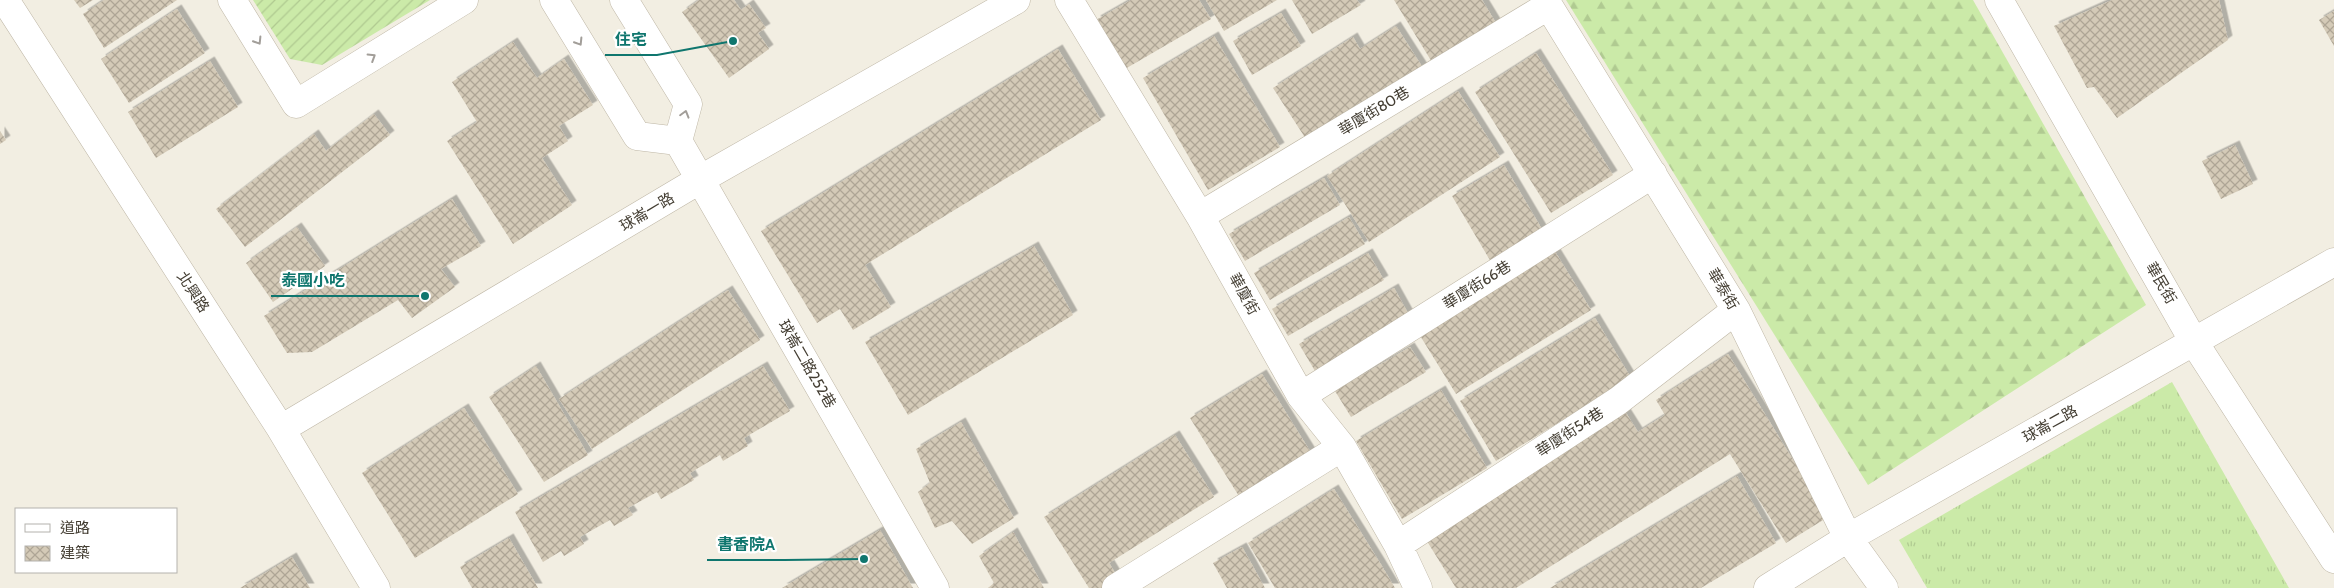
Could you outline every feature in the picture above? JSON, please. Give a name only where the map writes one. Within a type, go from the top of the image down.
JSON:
[{"type":"street","name":"北興路","points":[[5,0],[281,429],[376,588]]},
{"type":"street","points":[[232,0],[296,104],[464,0]]},
{"type":"street","points":[[554,0],[638,136],[678,141],[688,104],[624,0]]},
{"type":"street","name":"球崙一路","points":[[281,429],[701,179],[1016,0]]},
{"type":"street","name":"華廈街","points":[[1069,0],[1200,216],[1301,396],[1342,447],[1398,544],[1418,588]]},
{"type":"street","name":"華民街","points":[[1999,0],[2194,342],[2334,559]]},
{"type":"street","name":"華廈街80巷","points":[[1200,216],[1546,3]]},
{"type":"street","name":"華泰街","points":[[1546,3],[1736,310],[1848,538],[1884,588]]},
{"type":"street","name":"球崙二路252巷","points":[[678,141],[935,588]]},
{"type":"street","name":"華廈街66巷","points":[[1301,396],[1653,174]]},
{"type":"street","name":"球崙二路","points":[[1768,588],[1848,538],[2334,262]]},
{"type":"street","name":"華廈街54巷","points":[[1398,544],[1618,401],[1736,310]]},
{"type":"street","points":[[1116,588],[1342,447]]},
{"type":"green space","points":[[253,0],[430,0],[322,65],[290,59]]},
{"type":"green space","points":[[1566,0],[1973,0],[2146,305],[1868,485]]},
{"type":"green space","points":[[2172,382],[2289,588],[1927,588],[1899,540]]},
{"type":"building","points":[[74,0],[93,0],[80,8]]},
{"type":"building","points":[[104,0],[177,0],[104,48],[83,14]]},
{"type":"building","points":[[699,0],[734,0],[741,10],[749,4],[766,28],[758,33],[769,49],[729,78],[682,12]]},
{"type":"building","points":[[1131,0],[1199,0],[1211,19],[1125,69],[1096,20]]},
{"type":"building","points":[[1206,0],[1277,0],[1224,31]]},
{"type":"building","points":[[1292,0],[1357,0],[1361,5],[1312,34]]},
{"type":"building","points":[[1394,0],[1482,0],[1502,33],[1438,72]]},
{"type":"building","points":[[2112,0],[2219,0],[2228,40],[2117,118],[2094,87],[2087,88],[2054,26]]},
{"type":"building","points":[[177,9],[205,53],[129,103],[101,59]]},
{"type":"building","points":[[2334,11],[2334,46],[2319,20]]},
{"type":"building","points":[[1281,13],[1301,46],[1252,75],[1233,41]]},
{"type":"building","points":[[1396,26],[1430,79],[1315,153],[1273,88],[1353,37],[1360,49]]},
{"type":"building","points":[[1214,36],[1280,147],[1208,190],[1143,78]]},
{"type":"building","points":[[513,42],[537,78],[564,59],[593,105],[559,126],[568,141],[542,158],[572,205],[513,244],[447,141],[477,122],[452,82]]},
{"type":"building","points":[[1058,49],[1101,120],[865,265],[891,307],[853,330],[840,309],[817,323],[761,231]]},
{"type":"building","points":[[1536,53],[1613,175],[1551,213],[1475,92]]},
{"type":"building","points":[[210,61],[238,107],[156,158],[128,112]]},
{"type":"building","points":[[1458,91],[1500,157],[1369,242],[1327,176]]},
{"type":"building","points":[[374,114],[390,135],[245,247],[216,209],[314,134],[326,151]]},
{"type":"building","points":[[0,131],[6,140],[0,144]]},
{"type":"building","points":[[2235,145],[2253,184],[2221,199],[2202,161]]},
{"type":"building","points":[[1504,165],[1546,236],[1494,267],[1452,196]]},
{"type":"building","points":[[1324,178],[1340,205],[1245,261],[1229,234]]},
{"type":"building","points":[[452,199],[481,246],[441,269],[455,287],[412,318],[398,300],[312,352],[287,353],[264,316]]},
{"type":"building","points":[[1349,217],[1365,244],[1270,300],[1254,273]]},
{"type":"building","points":[[297,227],[325,266],[273,302],[246,263]]},
{"type":"building","points":[[1034,246],[1073,315],[908,415],[865,342]]},
{"type":"building","points":[[1554,250],[1591,310],[1456,394],[1419,334]]},
{"type":"building","points":[[1368,253],[1384,280],[1288,336],[1272,309]]},
{"type":"building","points":[[1394,288],[1409,315],[1315,371],[1299,344]]},
{"type":"building","points":[[728,290],[760,340],[592,449],[559,399]]},
{"type":"building","points":[[1595,318],[1631,378],[1496,461],[1460,401]]},
{"type":"building","points":[[1410,347],[1426,372],[1351,417],[1335,391]]},
{"type":"building","points":[[1728,354],[1828,517],[1786,543],[1730,454],[1516,588],[1456,588],[1425,538],[1626,413],[1638,432],[1665,415],[1656,400]]},
{"type":"building","points":[[536,366],[588,455],[544,482],[489,397]]},
{"type":"building","points":[[763,366],[790,411],[744,438],[748,446],[723,461],[720,455],[690,473],[694,480],[661,499],[657,492],[628,508],[633,515],[614,526],[610,520],[580,537],[584,544],[564,556],[561,551],[543,562],[515,512]]},
{"type":"building","points":[[1262,374],[1313,456],[1242,501],[1190,418]]},
{"type":"building","points":[[1441,390],[1487,468],[1402,519],[1356,441]]},
{"type":"building","points":[[464,408],[518,494],[415,558],[362,473]]},
{"type":"building","points":[[961,422],[1014,518],[972,544],[952,521],[935,528],[918,492],[930,483],[916,449]]},
{"type":"building","points":[[1175,435],[1214,497],[1109,563],[1121,583],[1113,588],[1089,588],[1044,517]]},
{"type":"building","points":[[1737,476],[1776,543],[1701,588],[1550,588]]},
{"type":"building","points":[[1334,489],[1395,588],[1275,588],[1248,543]]},
{"type":"building","points":[[880,530],[913,588],[782,588]]},
{"type":"building","points":[[1013,532],[1044,588],[988,588],[994,583],[979,556]]},
{"type":"building","points":[[509,538],[538,588],[472,588],[460,567]]},
{"type":"building","points":[[1242,547],[1265,588],[1227,588],[1213,563]]},
{"type":"building","points":[[292,557],[310,588],[240,588]]},
{"type":"place","name":"住宅","points":[[733,41]]},
{"type":"place","name":"泰國小吃","points":[[425,296]]},
{"type":"place","name":"書香院A","points":[[864,559]]}]
